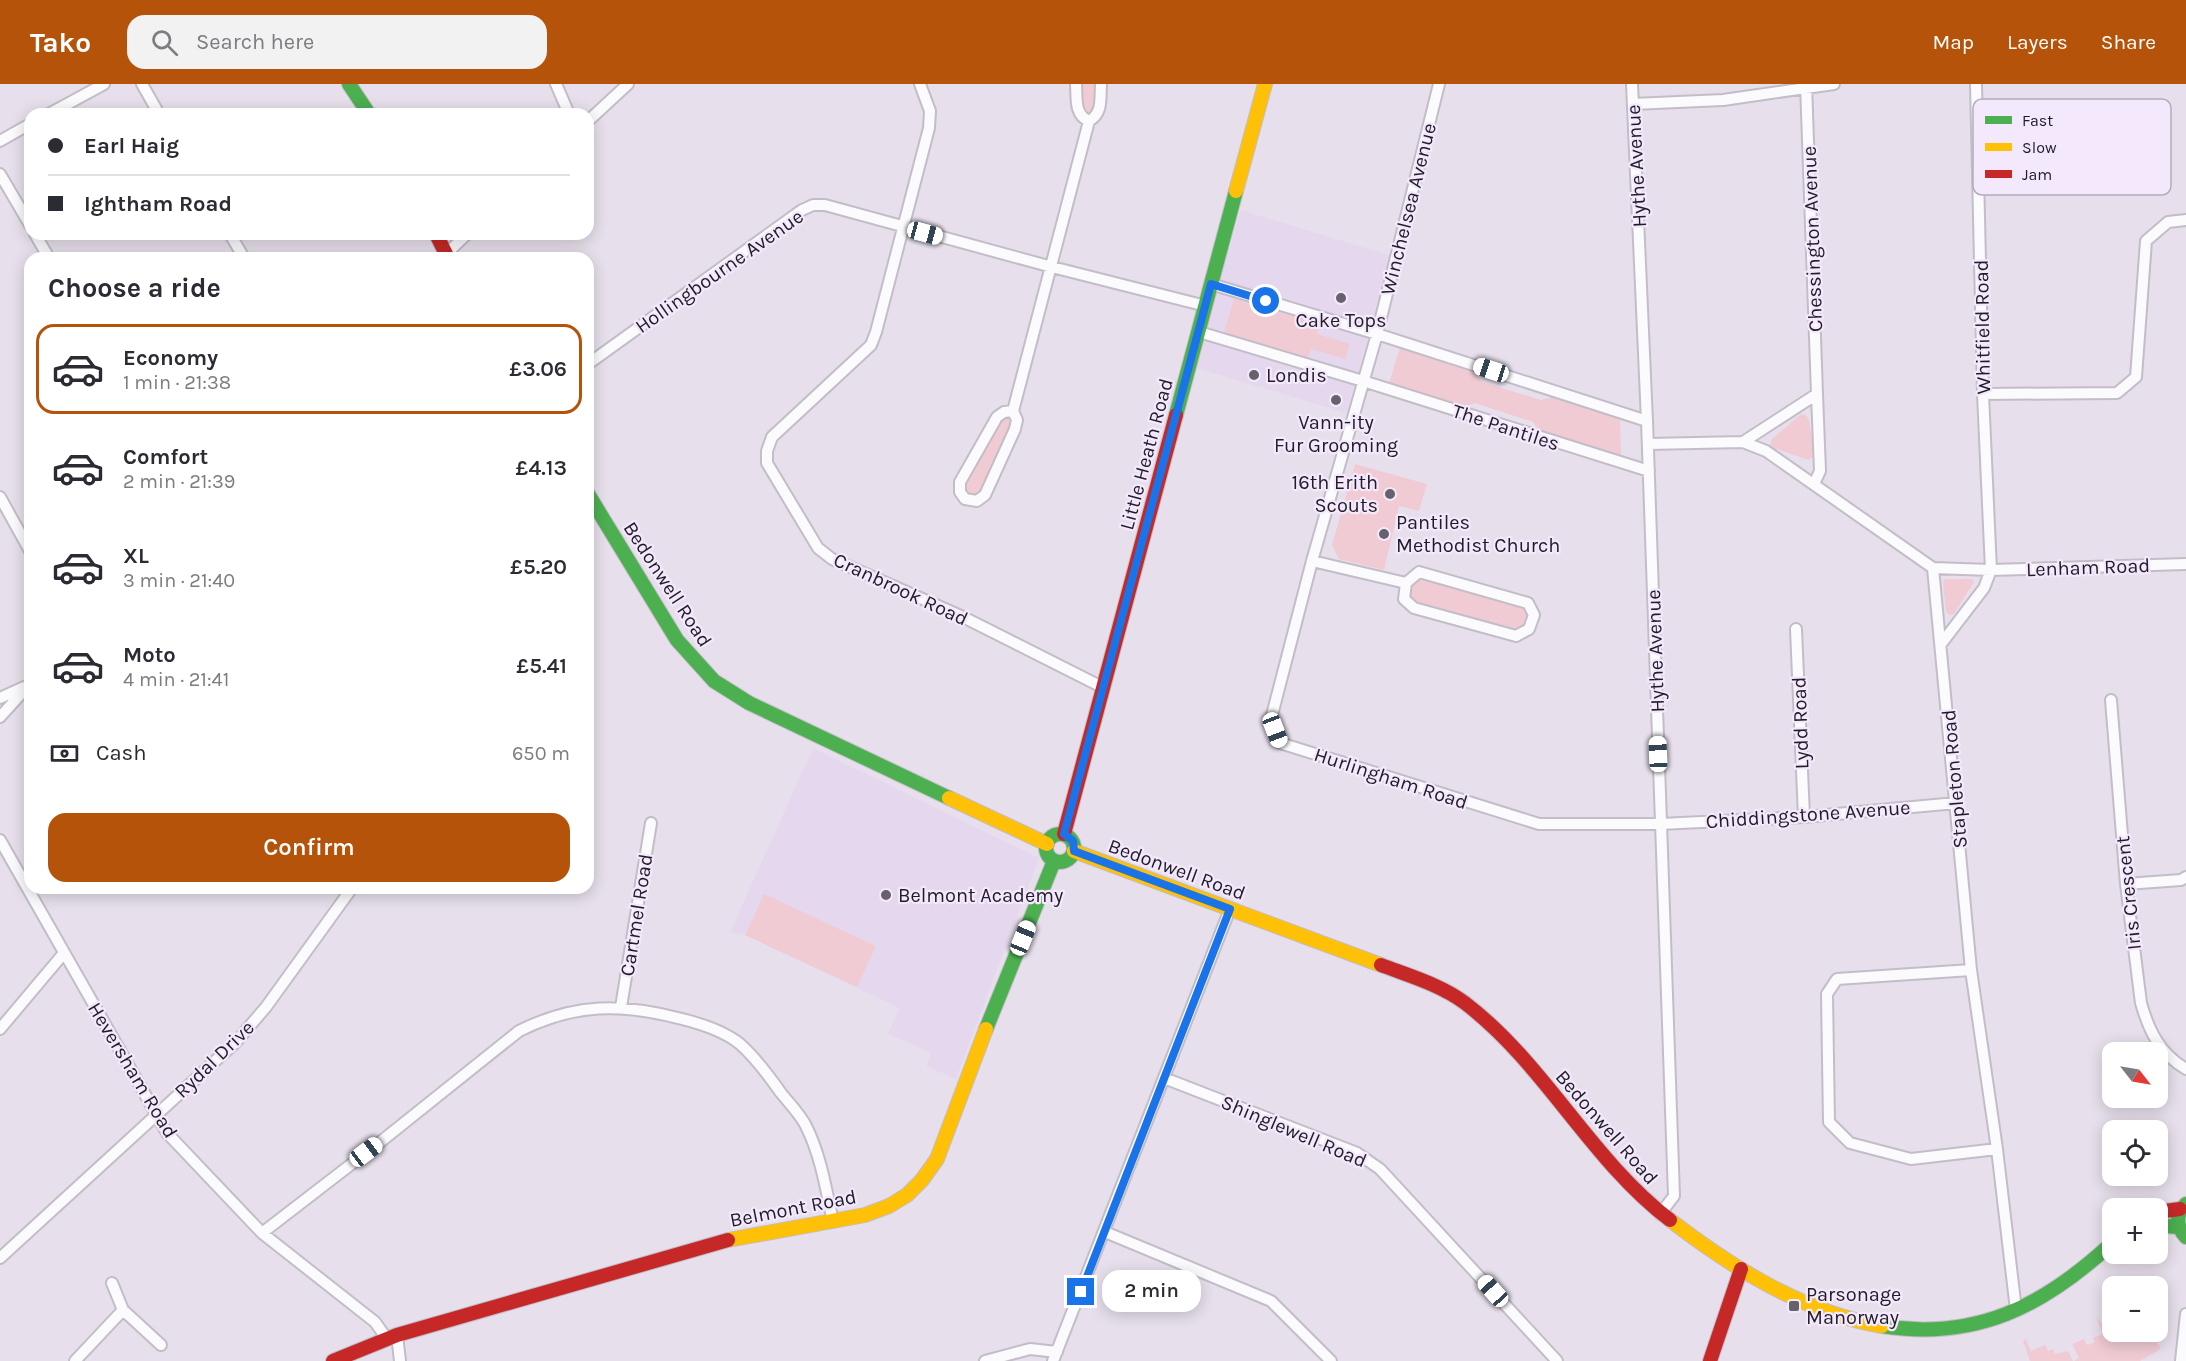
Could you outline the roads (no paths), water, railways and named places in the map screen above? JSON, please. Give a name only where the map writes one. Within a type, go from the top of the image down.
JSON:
[{"type":"street","points":[[60,108],[104,84]]},
{"type":"street","points":[[142,84],[156,108]]},
{"type":"street","points":[[349,84],[365,108]]},
{"type":"street","points":[[556,84],[566,108]]},
{"type":"street","points":[[594,115],[628,84]]},
{"type":"street","name":"Cranbrook Road","points":[[920,84],[930,111],[929,128],[871,345],[772,437],[767,450],[767,463],[818,548],[832,559],[963,617],[1102,687]]},
{"type":"street","points":[[1076,84],[1078,111],[1082,118],[1089,121]]},
{"type":"street","points":[[1013,411],[1004,412],[997,417],[960,482],[960,492],[965,499],[976,501],[985,495],[1015,429],[1017,420],[1013,411],[1053,267],[1089,121],[1096,117],[1100,109],[1101,84]]},
{"type":"street","name":"Little Heath Road","points":[[1064,834],[1265,84]]},
{"type":"street","name":"Winchelsea Avenue","points":[[1377,334],[1439,84]]},
{"type":"street","name":"Hythe Avenue","points":[[1632,84],[1648,444],[1674,1196],[1660,1214]]},
{"type":"street","points":[[1633,104],[1722,100],[1807,85],[1834,84]]},
{"type":"street","name":"Whitfield Road","points":[[1976,84],[1976,99]]},
{"type":"street","name":"Chessington Avenue","points":[[1807,85],[1820,471],[1814,484]]},
{"type":"street","points":[[0,141],[24,127]]},
{"type":"street","points":[[0,174],[24,215]]},
{"type":"street","name":"Whitfield Road","points":[[1979,195],[1983,394],[1991,570]]},
{"type":"street","name":"Hollingbourne Avenue","points":[[594,360],[802,210],[813,205],[825,205],[1206,306]]},
{"type":"street","points":[[1983,394],[2117,393],[2136,377],[2146,241],[2168,222],[2186,220]]},
{"type":"street","points":[[451,252],[462,240]]},
{"type":"street","points":[[1211,284],[1647,420]]},
{"type":"street","name":"The Pantiles","points":[[1199,332],[1649,471]]},
{"type":"street","points":[[1363,381],[1377,334]]},
{"type":"street","name":"Hurlingham Road","points":[[1363,381],[1271,718],[1280,742],[1539,824],[1660,825]]},
{"type":"street","points":[[1743,442],[1817,394]]},
{"type":"street","points":[[1648,444],[1743,442],[1766,451],[1932,568]]},
{"type":"street","points":[[0,497],[24,540]]},
{"type":"street","name":"Bedonwell Road","points":[[594,504],[677,640],[714,681],[749,703],[1047,844]]},
{"type":"street","points":[[1312,561],[1406,584]]},
{"type":"street","name":"Lenham Road","points":[[1932,568],[1991,570],[2186,564]]},
{"type":"street","name":"Stapleton Road","points":[[1932,568],[1971,970],[1997,1149],[2016,1310]]},
{"type":"street","points":[[1941,644],[1984,588],[1991,570]]},
{"type":"street","points":[[1419,572],[1528,603],[1534,615],[1529,629],[1516,636],[1414,608],[1404,599],[1406,584],[1419,572]]},
{"type":"street","name":"Lydd Road","points":[[1796,629],[1804,817]]},
{"type":"street","points":[[0,698],[24,687]]},
{"type":"street","points":[[0,717],[24,691]]},
{"type":"street","name":"Iris Crescent","points":[[2111,700],[2126,884],[2141,1003],[2146,1020],[2161,1049],[2186,1069]]},
{"type":"street","name":"Chiddingstone Avenue","points":[[1660,825],[1804,817],[1956,803]]},
{"type":"street","name":"Cartmel Road","points":[[621,1007],[651,823]]},
{"type":"street","points":[[1064,834],[1073,841],[1074,851],[1067,860],[1054,861],[1047,852],[1047,844],[1055,835],[1064,834]]},
{"type":"street","name":"Heversham Road","points":[[0,840],[24,882]]},
{"type":"street","name":"Bedonwell Road","points":[[1074,851],[1429,983],[1464,1002],[1505,1038],[1597,1149],[1660,1214],[1704,1248],[1741,1269],[1791,1295],[1847,1317],[1919,1332],[1951,1329],[2016,1310],[2037,1300],[2075,1276],[2102,1252]]},
{"type":"street","name":"Belmont Road","points":[[333,1361],[392,1337],[496,1305],[730,1239],[833,1222],[875,1212],[899,1202],[913,1192],[931,1168],[945,1140],[999,996],[1054,861]]},
{"type":"street","points":[[2126,884],[2186,878]]},
{"type":"street","name":"Heversham Road","points":[[31,894],[167,1132],[262,1233],[392,1337]]},
{"type":"street","name":"Rydal Drive","points":[[0,1258],[236,1042],[273,997],[348,894]]},
{"type":"street","points":[[985,1361],[1030,1349],[1055,1356],[1230,909]]},
{"type":"street","points":[[0,1029],[64,953]]},
{"type":"street","points":[[1971,970],[1837,979],[1827,994],[1829,1122],[1850,1143],[1911,1159],[1997,1149]]},
{"type":"street","points":[[262,1233],[519,1031],[543,1019],[575,1010],[621,1007],[659,1013],[707,1026],[739,1043],[764,1069],[805,1125],[823,1169],[833,1222]]},
{"type":"street","name":"Shinglewell Road","points":[[1164,1078],[1357,1153],[1380,1168],[1557,1361]]},
{"type":"street","points":[[2168,1209],[2183,1206]]},
{"type":"street","points":[[2183,1206],[2177,1217],[2183,1237]]},
{"type":"street","points":[[2168,1230],[2183,1237]]},
{"type":"street","points":[[1105,1232],[1271,1301],[1331,1361]]},
{"type":"street","points":[[1710,1361],[1741,1269]]},
{"type":"street","points":[[112,1283],[123,1310],[161,1345]]},
{"type":"street","points":[[75,1361],[123,1310]]},
{"type":"street","points":[[2181,1361],[2186,1314]]},
{"type":"street","points":[[392,1337],[400,1361]]},
{"type":"place","name":"Cake Tops","points":[[1341,298]]},
{"type":"place","name":"Londis","points":[[1254,375]]},
{"type":"place","name":"Vann-ity Fur Grooming","points":[[1336,400]]},
{"type":"place","name":"16th Erith Scouts","points":[[1390,494]]},
{"type":"place","name":"Pantiles Methodist Church","points":[[1384,534]]},
{"type":"place","name":"Belmont Academy","points":[[886,895]]},
{"type":"place","name":"Parsonage Manorway","points":[[1794,1306]]}]
